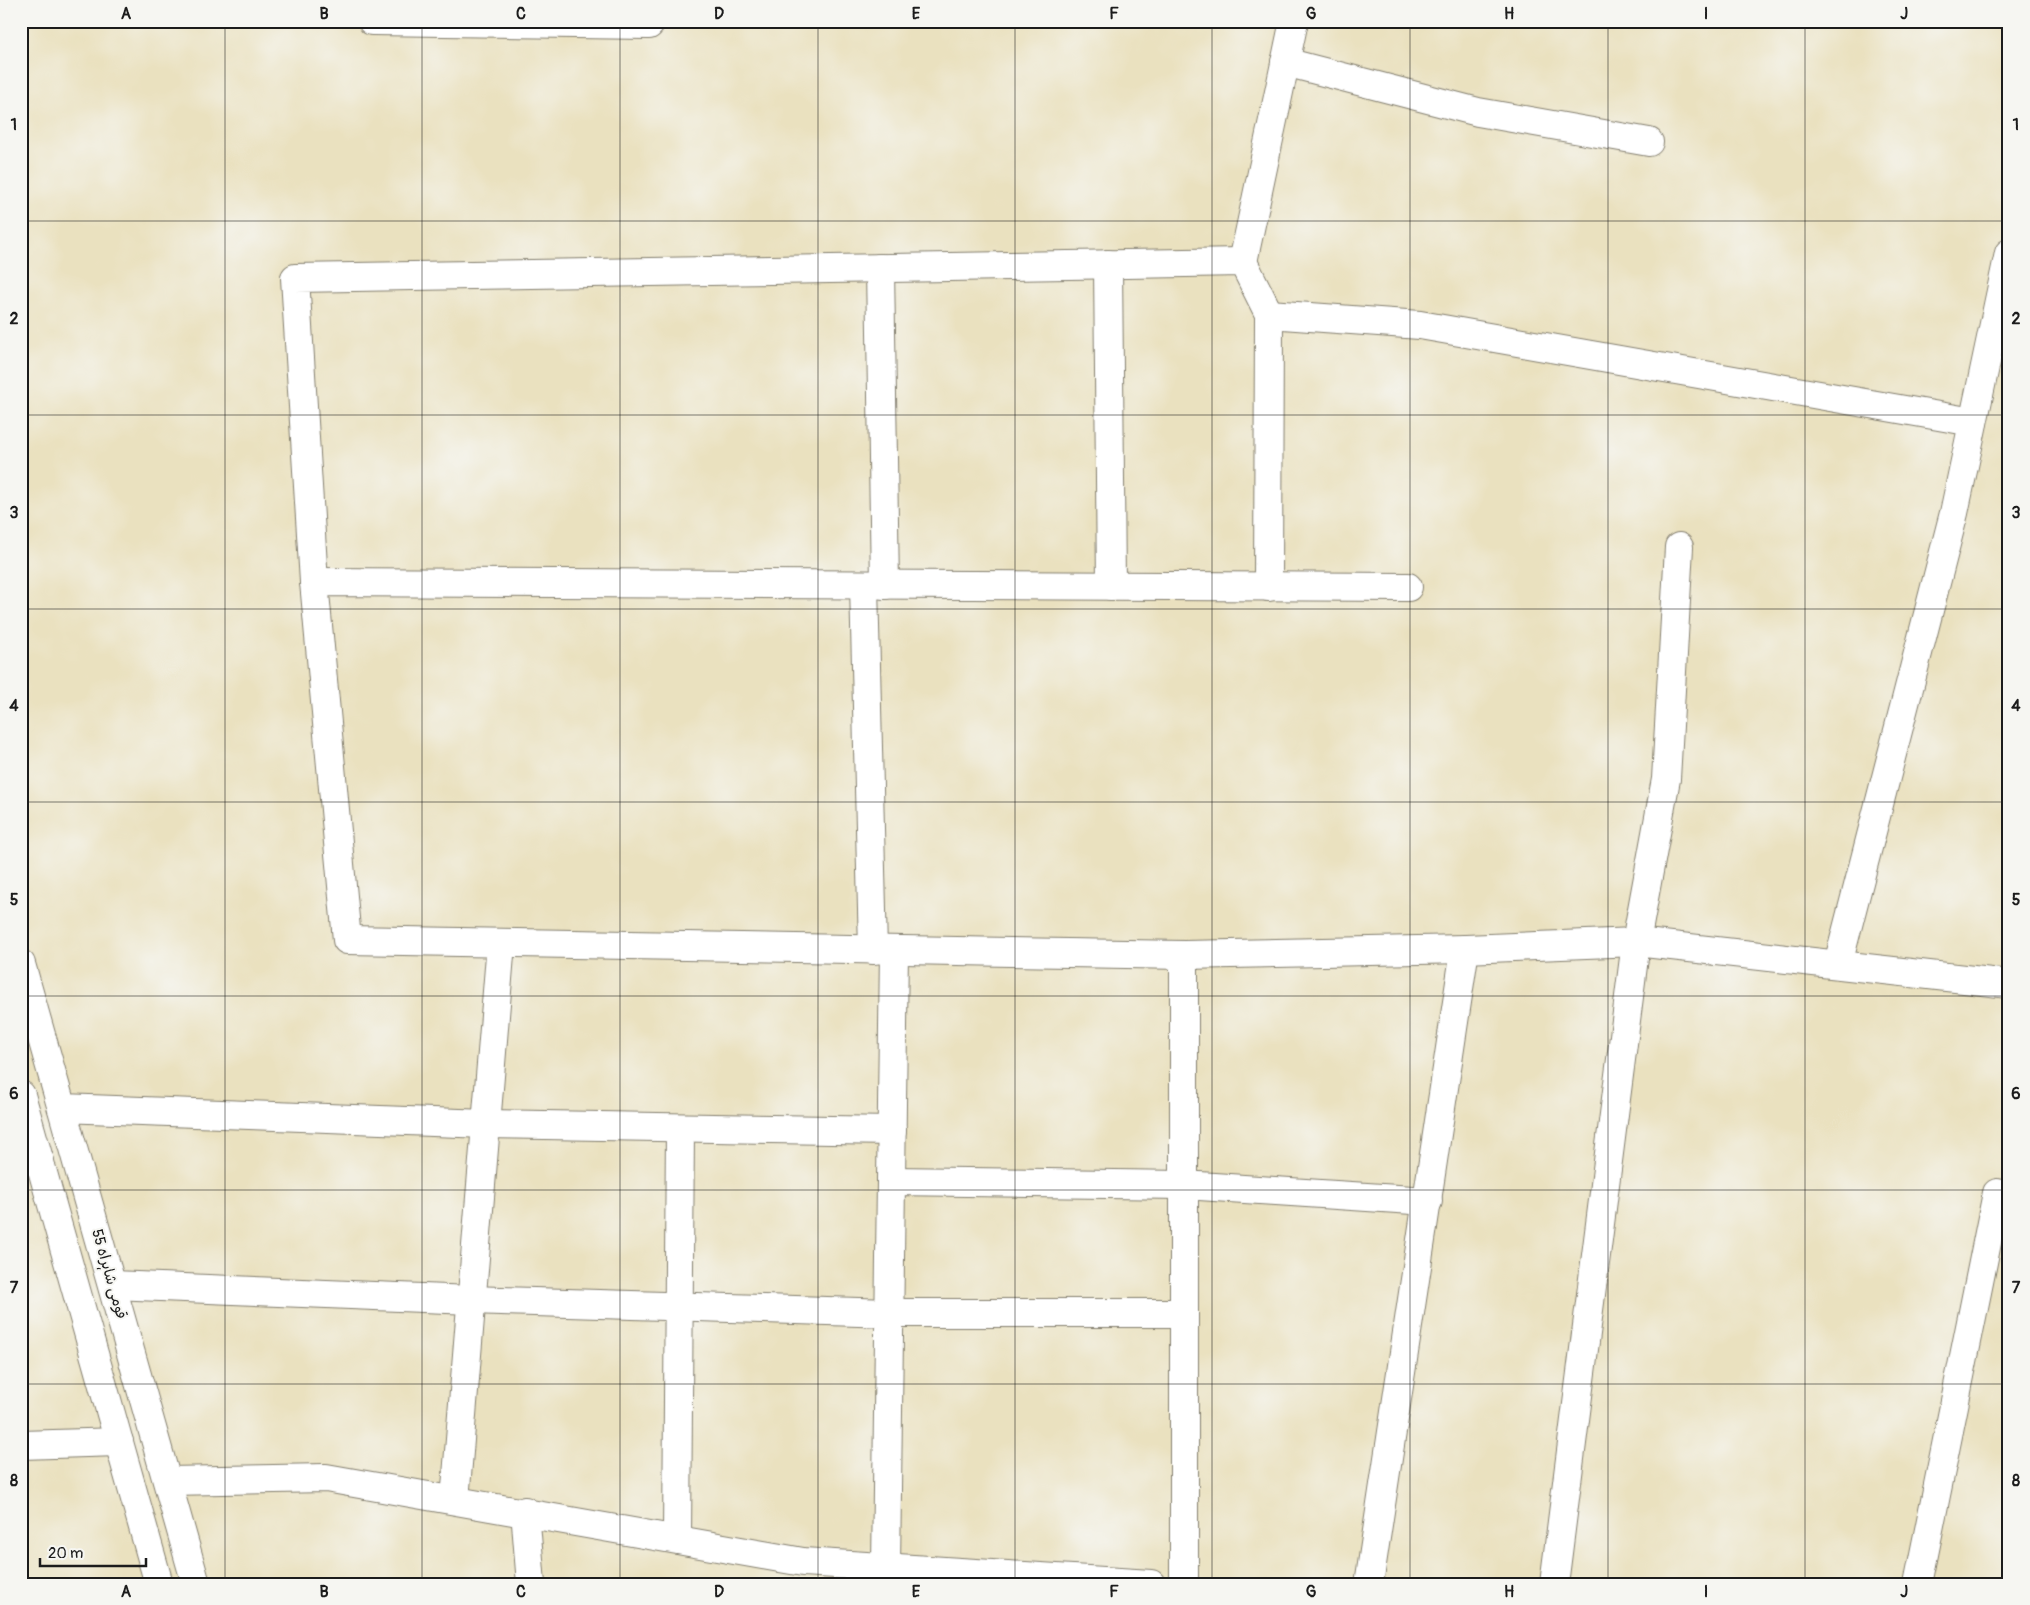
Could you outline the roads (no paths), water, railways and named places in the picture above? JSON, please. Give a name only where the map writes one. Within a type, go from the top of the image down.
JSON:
[{"type":"main road","points":[[372,21],[649,25]]},
{"type":"main road","points":[[1268,587],[1269,314],[1242,262],[1294,21]]},
{"type":"main road","points":[[1285,62],[1478,112],[1649,142]]},
{"type":"main road","points":[[1838,964],[1954,513],[2009,253]]},
{"type":"main road","points":[[1242,262],[295,278],[314,582],[347,940],[1184,955],[1465,950],[1636,942],[2009,984]]},
{"type":"main road","points":[[1108,264],[1111,586]]},
{"type":"main road","points":[[880,268],[874,585],[884,950],[892,1131],[886,1567]]},
{"type":"main road","points":[[1269,314],[1420,325],[1973,422]]},
{"type":"main road","points":[[1554,1584],[1636,942],[1666,780],[1679,546]]},
{"type":"main road","points":[[314,582],[1408,587]]},
{"type":"main road","points":[[455,1500],[501,942]]},
{"type":"main road","points":[[1369,1584],[1465,950]]},
{"type":"main road","points":[[1184,955],[1184,1584]]},
{"type":"main road","name":"قومی شاہراہ 55","points":[[21,964],[196,1584]]},
{"type":"main road","points":[[21,1095],[31,1161],[120,1442],[159,1584]]},
{"type":"main road","points":[[62,1108],[486,1124],[892,1131]]},
{"type":"main road","points":[[678,1539],[680,1128]]},
{"type":"main road","points":[[891,1181],[1184,1185],[1428,1201]]},
{"type":"main road","points":[[1918,1584],[1997,1193]]},
{"type":"main road","points":[[113,1285],[471,1300],[890,1313],[1184,1313]]},
{"type":"main road","points":[[21,1445],[120,1442]]},
{"type":"main road","points":[[168,1481],[326,1478],[525,1511],[803,1562],[1040,1580],[1151,1584]]},
{"type":"main road","points":[[525,1511],[531,1584]]},
{"type":"main road","points":[[151,1555],[186,1546]]}]
